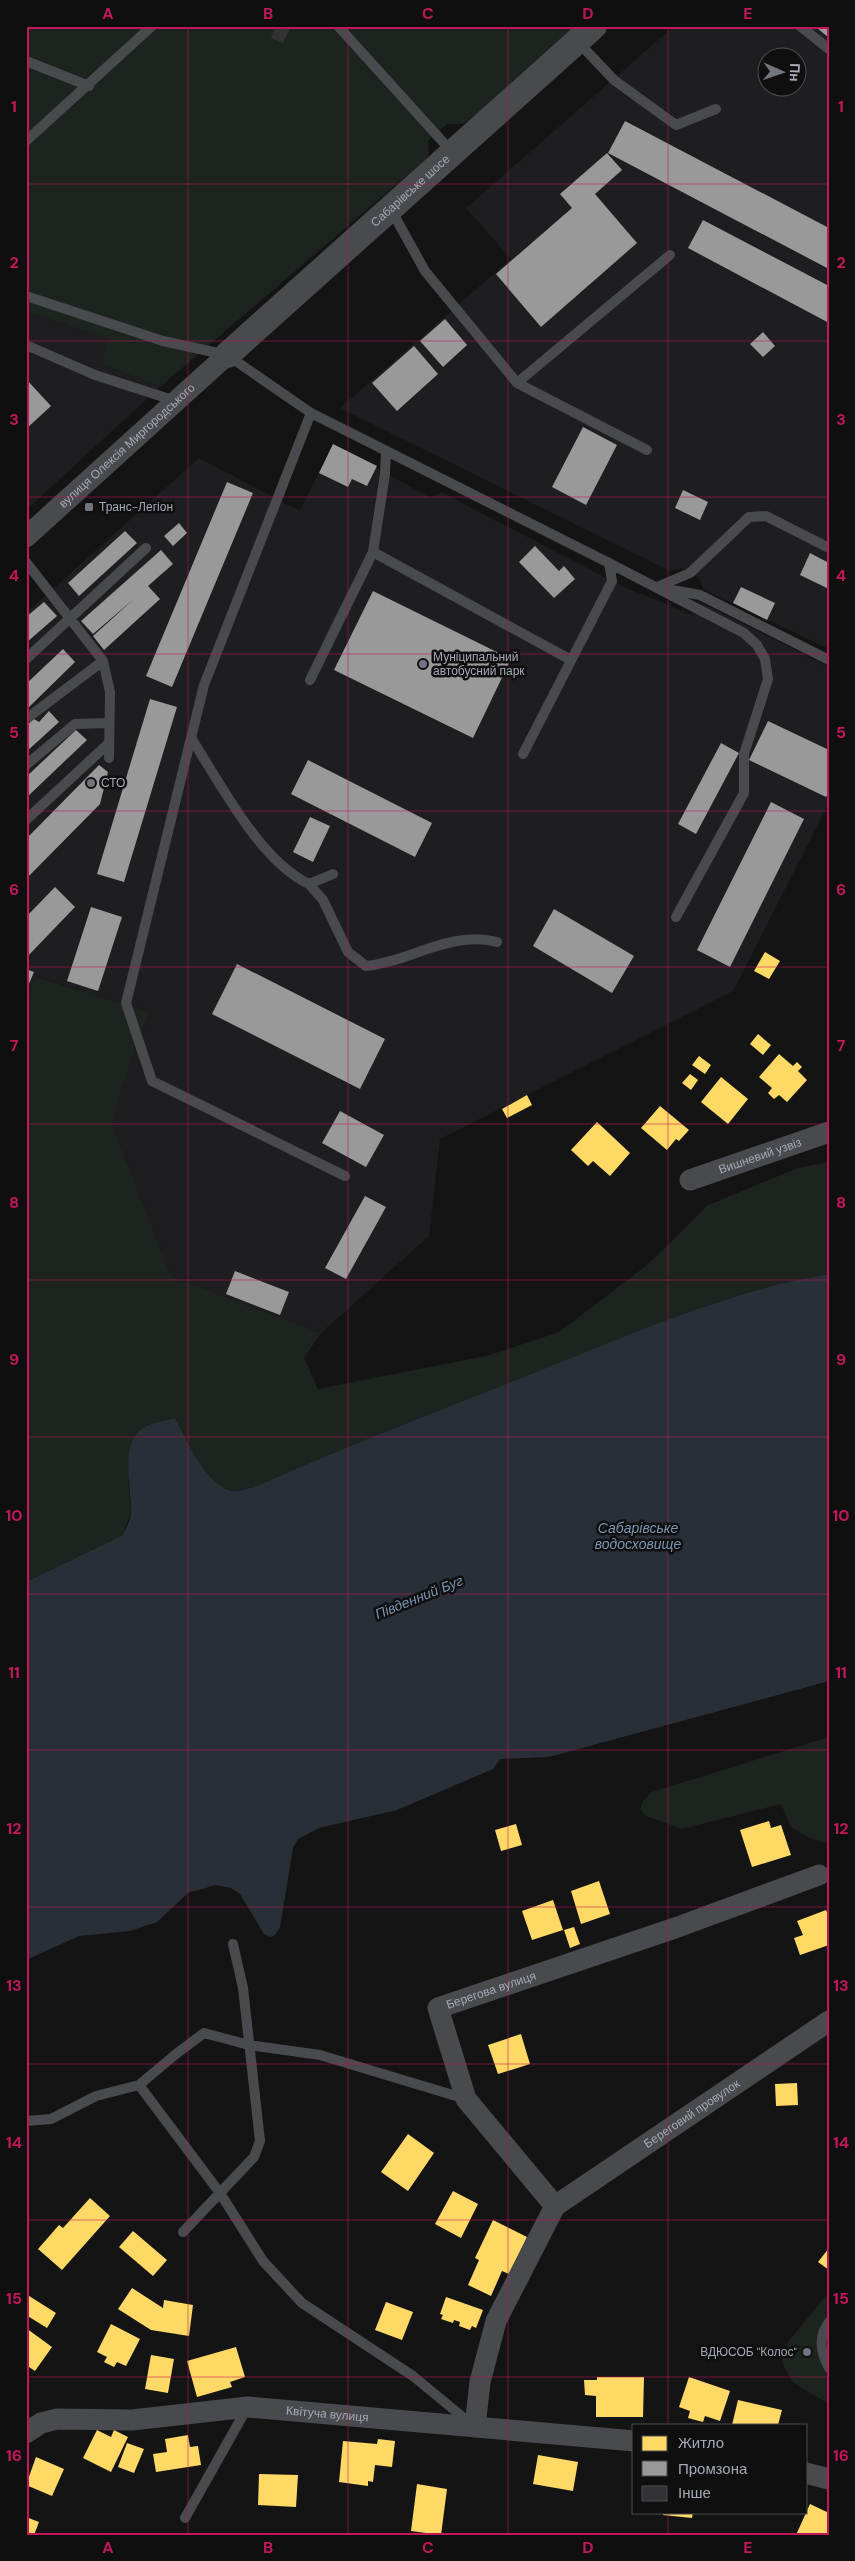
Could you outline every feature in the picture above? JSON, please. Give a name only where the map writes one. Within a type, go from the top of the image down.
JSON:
[{"type":"street","name":"Сабарівське шосе","points":[[227,355],[585,34]]},
{"type":"street","name":"вулиця Олексія Миргородського","points":[[26,536],[227,355]]},
{"type":"street","name":"Вишневий узвіз","points":[[690,1180],[829,1132]]},
{"type":"street","name":"Берегова вулиця","points":[[555,2206],[466,2099],[438,2008],[675,1928],[819,1875]]},
{"type":"street","name":"Береговий провулок","points":[[555,2206],[829,2021]]},
{"type":"street","points":[[475,2426],[480,2382],[496,2321],[555,2206]]},
{"type":"street","name":"Квітуча вулиця","points":[[26,2433],[41,2423],[57,2419],[132,2420],[248,2407],[632,2441]]},
{"type":"street","points":[[808,2474],[829,2479]]},
{"type":"lane","points":[[26,142],[152,26]]},
{"type":"lane","points":[[338,26],[452,152]]},
{"type":"lane","points":[[800,26],[829,49]]},
{"type":"lane","points":[[585,34],[614,80],[676,125],[716,110]]},
{"type":"lane","points":[[26,61],[89,86]]},
{"type":"lane","points":[[390,207],[425,271],[517,383],[647,450]]},
{"type":"lane","points":[[517,383],[670,255]]},
{"type":"lane","points":[[26,296],[163,341],[227,355],[312,413],[656,586],[744,633],[757,645],[766,659],[768,679],[744,754],[744,793],[676,917]]},
{"type":"lane","points":[[26,345],[95,375],[176,400]]},
{"type":"lane","points":[[312,413],[204,685],[126,1003],[152,1081],[346,1176]]},
{"type":"lane","points":[[310,680],[373,552],[385,474],[386,451]]},
{"type":"lane","points":[[656,586],[690,573],[749,516],[766,516],[829,548]]},
{"type":"lane","points":[[26,659],[146,548]]},
{"type":"lane","points":[[373,552],[571,660]]},
{"type":"lane","points":[[26,562],[103,661],[110,692],[109,758]]},
{"type":"lane","points":[[522,754],[612,581],[609,563]]},
{"type":"lane","points":[[656,586],[700,596],[829,660]]},
{"type":"lane","points":[[26,719],[103,661]]},
{"type":"lane","points":[[26,765],[75,724],[109,723]]},
{"type":"lane","points":[[191,738],[249,829],[293,876],[309,884],[323,900],[348,952],[366,966],[452,942],[473,940],[497,942]]},
{"type":"lane","points":[[26,820],[109,744]]},
{"type":"lane","points":[[309,884],[333,874]]},
{"type":"lane","points":[[183,2232],[254,2157],[260,2141],[243,1988],[233,1944]]},
{"type":"lane","points":[[26,2121],[52,2119],[96,2096],[140,2086],[176,2054],[204,2033],[248,2045],[320,2055],[466,2099]]},
{"type":"lane","points":[[140,2086],[220,2192],[263,2261],[302,2303],[413,2376],[475,2426]]},
{"type":"lane","points":[[829,2322],[824,2328],[820,2352],[829,2368]]},
{"type":"lane","points":[[185,2518],[248,2407]]},
{"type":"shaded area","points":[[26,26],[574,26],[470,120],[462,124],[447,124],[428,141],[429,155],[426,159],[160,387],[101,364],[108,338],[26,311]]},
{"type":"shaded area","points":[[674,26],[829,26],[829,649],[703,589],[699,578],[681,568],[670,571],[340,408],[511,259],[466,208]]},
{"type":"shaded area","points":[[26,311],[109,338],[101,364],[160,387],[26,510]]},
{"type":"shaded area","points":[[333,444],[431,498],[441,492],[624,587],[691,614],[698,601],[829,667],[829,803],[733,991],[440,1139],[429,1236],[321,1333],[171,1276],[112,1123],[138,1039],[150,1012],[37,977],[26,1004],[26,613],[199,458],[300,511]]},
{"type":"shaded area","points":[[36,977],[150,1012],[138,1039],[112,1123],[171,1276],[321,1333],[304,1358],[318,1389],[490,1355],[559,1332],[647,1265],[708,1205],[798,1168],[829,1162],[829,1274],[754,1291],[680,1315],[360,1442],[255,1487],[232,1491],[222,1487],[198,1460],[175,1418],[128,1480],[131,1513],[123,1535],[26,1582],[26,1004]]},
{"type":"shaded area","points":[[829,1737],[829,1844],[812,1839],[791,1827],[781,1804],[682,1829],[644,1815],[640,1809],[643,1801],[652,1792]]},
{"type":"shaded area","name":"ВДЮСОБ \"Колос\"","points":[[829,2292],[829,2404],[792,2382],[782,2362],[788,2342]]},
{"type":"water","name":"Сабарівське водосховище","points":[[829,1274],[829,1681],[549,1757],[500,1759],[493,1769],[397,1810],[319,1828],[298,1839],[293,1848],[280,1927],[275,1935],[270,1937],[264,1934],[240,1894],[231,1888],[216,1885],[188,1893],[157,1922],[130,1931],[79,1936],[26,1960],[26,1582],[123,1535],[131,1516],[129,1454],[137,1434],[145,1427],[175,1418],[198,1460],[214,1480],[222,1487],[232,1491],[244,1490],[609,1342],[681,1315],[755,1291]]},
{"type":"building: Житло","points":[[765,952],[780,961],[769,979],[754,971]]},
{"type":"building: Житло","points":[[758,1034],[771,1045],[763,1055],[750,1044]]},
{"type":"building: Житло","points":[[779,1054],[793,1066],[797,1062],[802,1067],[798,1071],[807,1080],[787,1102],[779,1095],[774,1099],[768,1093],[772,1088],[759,1077]]},
{"type":"building: Житло","points":[[699,1056],[711,1065],[705,1074],[692,1065]]},
{"type":"building: Житло","points":[[690,1074],[698,1080],[691,1090],[682,1083]]},
{"type":"building: Житло","points":[[721,1077],[748,1099],[728,1124],[701,1102]]},
{"type":"building: Житло","points":[[527,1095],[532,1105],[507,1118],[502,1109]]},
{"type":"building: Житло","points":[[660,1106],[689,1130],[679,1141],[676,1139],[667,1150],[641,1128]]},
{"type":"building: Житло","points":[[597,1122],[630,1153],[610,1176],[593,1161],[588,1166],[571,1150]]},
{"type":"building: Житло","points":[[769,1821],[771,1828],[781,1825],[791,1855],[752,1867],[740,1830]]},
{"type":"building: Житло","points":[[516,1824],[522,1845],[501,1851],[495,1830]]},
{"type":"building: Житло","points":[[599,1881],[610,1914],[581,1924],[571,1891]]},
{"type":"building: Житло","points":[[553,1900],[563,1930],[532,1940],[522,1911]]},
{"type":"building: Житло","points":[[826,1910],[829,1917],[829,1945],[800,1955],[794,1938],[803,1935],[797,1921]]},
{"type":"building: Житло","points":[[574,1927],[580,1944],[570,1948],[564,1930]]},
{"type":"building: Житло","points":[[521,2034],[530,2064],[498,2074],[488,2045]]},
{"type":"building: Житло","points":[[797,2083],[798,2105],[776,2106],[775,2084]]},
{"type":"building: Житло","points":[[408,2134],[434,2153],[408,2191],[381,2172]]},
{"type":"building: Житло","points":[[453,2191],[478,2204],[461,2238],[435,2224]]},
{"type":"building: Житло","points":[[90,2198],[110,2216],[62,2270],[38,2249],[59,2225],[63,2228]]},
{"type":"building: Житло","points":[[493,2220],[527,2237],[509,2274],[502,2271],[491,2296],[468,2285],[479,2260],[475,2258]]},
{"type":"building: Житло","points":[[133,2231],[167,2260],[153,2276],[119,2247]]},
{"type":"building: Житло","points":[[829,2248],[829,2270],[818,2262]]},
{"type":"building: Житло","points":[[132,2288],[163,2308],[164,2300],[193,2305],[189,2336],[151,2330],[118,2309]]},
{"type":"building: Житло","points":[[26,2294],[56,2313],[47,2328],[26,2315]]},
{"type":"building: Житло","points":[[446,2297],[483,2310],[476,2328],[472,2326],[470,2330],[459,2326],[460,2322],[454,2320],[453,2323],[441,2319],[443,2315],[440,2314]]},
{"type":"building: Житло","points":[[386,2302],[413,2312],[402,2340],[375,2330]]},
{"type":"building: Житло","points":[[111,2324],[140,2339],[126,2366],[117,2362],[114,2367],[104,2362],[107,2357],[97,2352]]},
{"type":"building: Житло","points":[[26,2328],[52,2347],[35,2371],[26,2365]]},
{"type":"building: Житло","points":[[236,2347],[245,2377],[230,2382],[232,2387],[197,2397],[187,2361]]},
{"type":"building: Житло","points":[[151,2355],[174,2359],[168,2393],[145,2389]]},
{"type":"building: Житло","points":[[597,2377],[644,2377],[643,2417],[596,2417],[596,2396],[585,2395],[584,2380],[597,2380]]},
{"type":"building: Житло","points":[[689,2377],[730,2391],[720,2421],[705,2416],[703,2422],[688,2418],[690,2411],[679,2407]]},
{"type":"building: Житло","points":[[738,2400],[782,2410],[778,2424],[732,2424]]},
{"type":"building: Житло","points":[[97,2430],[111,2437],[114,2430],[128,2437],[111,2472],[83,2458]]},
{"type":"building: Житло","points":[[188,2435],[190,2447],[198,2446],[201,2465],[156,2472],[153,2454],[167,2452],[165,2439]]},
{"type":"building: Житло","points":[[378,2439],[395,2441],[392,2467],[375,2465],[373,2482],[368,2481],[368,2486],[339,2482],[343,2441],[377,2444]]},
{"type":"building: Житло","points":[[127,2443],[144,2449],[134,2473],[118,2467]]},
{"type":"building: Житло","points":[[538,2455],[578,2462],[573,2491],[533,2484]]},
{"type":"building: Житло","points":[[36,2457],[64,2469],[52,2496],[26,2485]]},
{"type":"building: Житло","points":[[259,2474],[298,2475],[296,2507],[258,2505]]},
{"type":"building: Житло","points":[[417,2484],[447,2489],[441,2535],[411,2531]]},
{"type":"building: Житло","points":[[810,2504],[829,2513],[829,2535],[796,2535],[805,2514],[808,2514]]},
{"type":"building: Житло","points":[[663,2514],[693,2514],[692,2518]]},
{"type":"building: Житло","points":[[26,2517],[39,2522],[34,2535],[26,2535]]},
{"type":"building: Промзона","points":[[818,26],[829,26],[829,38],[817,28]]},
{"type":"building: Промзона","points":[[625,121],[829,228],[829,269],[608,153]]},
{"type":"building: Промзона","points":[[607,153],[622,170],[595,194],[637,243],[541,327],[496,274],[572,208],[560,194]]},
{"type":"building: Промзона","points":[[703,220],[829,286],[829,323],[688,248]]},
{"type":"building: Промзона","points":[[445,319],[467,345],[443,367],[420,341]]},
{"type":"building: Промзона","points":[[763,332],[775,346],[763,357],[750,344]]},
{"type":"building: Промзона","points":[[414,346],[438,374],[397,411],[372,383]]},
{"type":"building: Промзона","points":[[26,379],[51,406],[26,429]]},
{"type":"building: Промзона","points":[[583,427],[617,445],[586,505],[552,487]]},
{"type":"building: Промзона","points":[[333,444],[377,466],[367,486],[352,479],[348,487],[319,473]]},
{"type":"building: Промзона","points":[[227,482],[253,493],[172,687],[146,676]]},
{"type":"building: Промзона","points":[[683,490],[708,502],[700,520],[675,508]]},
{"type":"building: Промзона","points":[[179,523],[187,533],[173,546],[164,536]]},
{"type":"building: Промзона","points":[[125,531],[137,543],[79,596],[68,583]]},
{"type":"building: Промзона","points":[[535,546],[559,571],[564,566],[575,579],[554,598],[519,562]]},
{"type":"building: Промзона","points":[[161,550],[173,564],[148,586],[160,599],[104,650],[93,636],[135,598],[93,634],[81,621]]},
{"type":"building: Промзона","points":[[810,553],[829,563],[829,589],[800,575]]},
{"type":"building: Промзона","points":[[741,587],[775,603],[767,620],[733,603]]},
{"type":"building: Промзона","name":"Муніципальний автобусний парк","points":[[373,591],[511,659],[473,738],[334,670]]},
{"type":"building: Промзона","points":[[44,602],[57,616],[26,643],[26,617]]},
{"type":"building: Промзона","points":[[63,649],[75,662],[26,710],[26,684]]},
{"type":"building: Промзона","points":[[150,699],[177,707],[124,882],[97,874]]},
{"type":"building: Промзона","points":[[49,711],[59,722],[26,752],[26,726],[34,719],[39,722]]},
{"type":"building: Промзона","points":[[768,721],[829,750],[829,792],[826,797],[749,760]]},
{"type":"building: Промзона","points":[[76,730],[87,740],[26,798],[26,777]]},
{"type":"building: Промзона","points":[[721,743],[739,753],[696,834],[678,824]]},
{"type":"building: Промзона","points":[[308,760],[432,823],[415,857],[291,794]]},
{"type":"building: Промзона","points":[[99,765],[108,772],[100,804],[26,879],[26,839]]},
{"type":"building: Промзона","points":[[771,802],[804,819],[730,967],[697,950]]},
{"type":"building: Промзона","points":[[310,817],[330,826],[313,862],[293,852]]},
{"type":"building: Промзона","points":[[55,887],[75,907],[26,958],[26,917]]},
{"type":"building: Промзона","points":[[91,907],[122,917],[98,991],[67,981]]},
{"type":"building: Промзона","points":[[554,909],[634,956],[612,993],[533,946]]},
{"type":"building: Промзона","points":[[237,964],[385,1039],[360,1089],[212,1014]]},
{"type":"building: Промзона","points":[[26,969],[34,972],[26,991]]},
{"type":"building: Промзона","points":[[340,1111],[384,1135],[366,1167],[322,1143]]},
{"type":"building: Промзона","points":[[365,1196],[386,1207],[346,1279],[325,1268]]},
{"type":"building: Промзона","points":[[235,1271],[289,1292],[280,1315],[226,1294]]},
{"type":"building: Інше","points":[[276,26],[291,26],[283,43],[271,38]]},
{"type":"place","name":"Транс-Легіон","points":[[89,507]]},
{"type":"place","name":"Муніципальний автобусний парк","points":[[423,664]]},
{"type":"place","name":"СТО","points":[[91,783]]},
{"type":"place","name":"ВДЮСОБ \"Колос\"","points":[[807,2352]]},
{"type":"water label","name":"Південний Буг","points":[[419,1597]]}]
